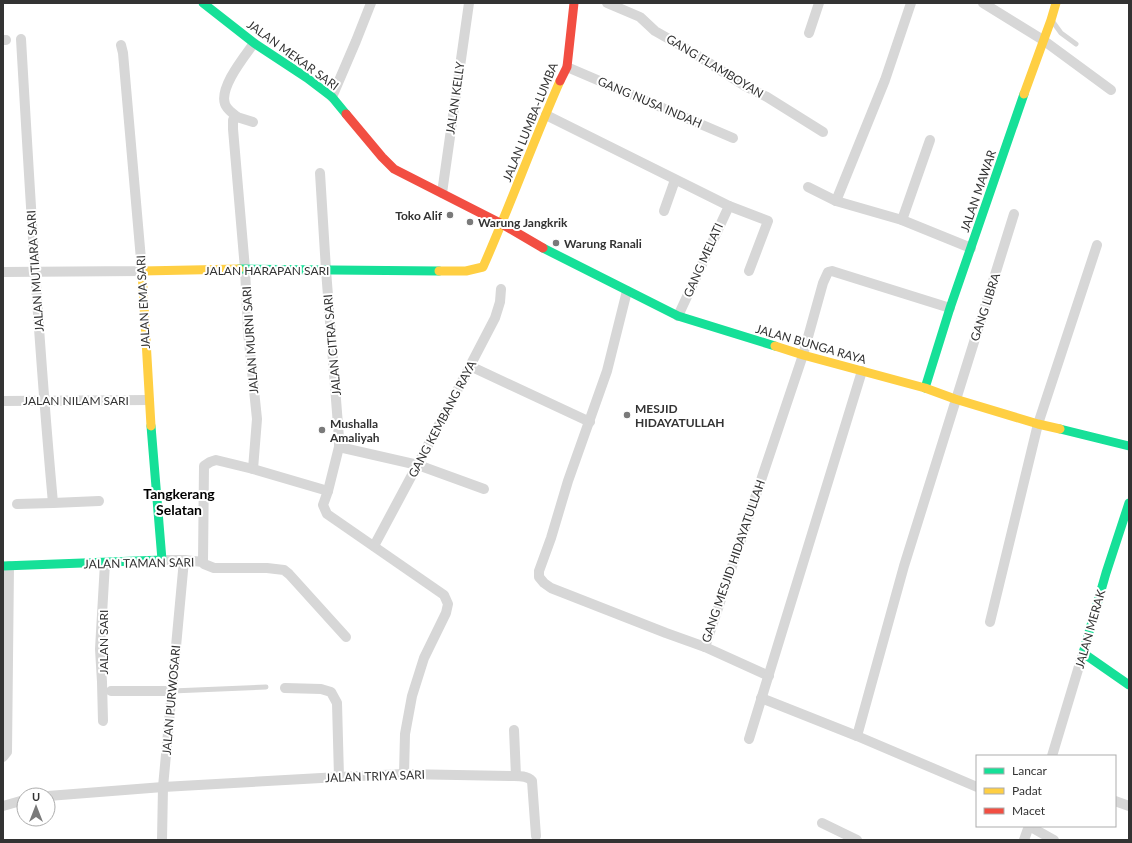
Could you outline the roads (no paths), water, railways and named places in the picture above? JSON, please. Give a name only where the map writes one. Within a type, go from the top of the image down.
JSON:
[{"type":"street","name":"JALAN MEKAR SARI","points":[[202,3],[254,43],[307,78],[332,98],[394,169],[502,224]]},
{"type":"street","points":[[332,98],[371,3]]},
{"type":"street","points":[[458,3],[469,4]]},
{"type":"street","name":"JALAN LUMBA-LUMBA","points":[[502,224],[541,124],[546,116],[567,67],[574,3]]},
{"type":"street","name":"GANG FLAMBOYAN","points":[[607,3],[640,17],[655,31],[823,132]]},
{"type":"street","points":[[809,33],[819,3]]},
{"type":"street","points":[[836,201],[885,80],[911,3]]},
{"type":"street","points":[[983,3],[1043,40],[1111,90]]},
{"type":"street","name":"JALAN MAWAR","points":[[925,388],[950,308],[1056,3]]},
{"type":"street","name":"JALAN KELLY","points":[[442,193],[469,4]]},
{"type":"street","name":"JALAN MUTIARA SARI","points":[[21,39],[43,400],[53,503]]},
{"type":"street","points":[[253,122],[237,118],[227,109],[224,102],[228,81],[254,43]]},
{"type":"street","name":"JALAN EMA SARI","points":[[121,45],[123,53],[142,271],[149,400],[162,560]]},
{"type":"street","name":"GANG NUSA INDAH","points":[[567,67],[732,138]]},
{"type":"street","points":[[546,116],[728,206],[768,221],[749,271]]},
{"type":"street","name":"JALAN MURNI SARI","points":[[237,118],[233,120],[233,129],[245,269],[248,332],[257,419],[252,469]]},
{"type":"street","points":[[902,220],[930,140]]},
{"type":"street","name":"JALAN CITRA SARI","points":[[320,173],[339,438],[339,446],[323,505],[327,514],[374,546]]},
{"type":"street","points":[[664,211],[675,180]]},
{"type":"street","points":[[808,187],[836,201],[902,220],[971,248]]},
{"type":"street","name":"GANG MELATI","points":[[678,316],[728,206]]},
{"type":"street","name":"GANG LIBRA","points":[[857,736],[904,566],[1014,214]]},
{"type":"street","name":"JALAN HARAPAN SARI","points":[[3,272],[245,269],[466,271],[483,266],[502,224]]},
{"type":"street","name":"JALAN BUNGA RAYA","points":[[502,224],[544,249],[678,316],[803,355],[925,388],[955,399],[1038,424],[1129,446]]},
{"type":"street","points":[[990,622],[1038,424],[1097,245]]},
{"type":"street","name":"GANG MESJID HIDAYATULLAH","points":[[627,291],[607,371],[568,481],[552,538],[539,571],[539,577],[551,588],[705,647],[803,355],[823,284],[828,272],[835,272],[950,308]]},
{"type":"street","name":"GANG KEMBANG RAYA","points":[[374,546],[495,318],[500,302],[501,290]]},
{"type":"street","points":[[470,366],[590,422]]},
{"type":"street","points":[[749,740],[862,371]]},
{"type":"street","name":"JALAN NILAM SARI","points":[[3,400],[149,400]]},
{"type":"street","points":[[339,446],[418,465],[484,489]]},
{"type":"street","name":"JALAN TAMAN SARI","points":[[6,566],[162,560],[203,562],[204,466],[216,460],[252,469]]},
{"type":"street","points":[[252,469],[328,491]]},
{"type":"street","points":[[17,504],[99,501]]},
{"type":"street","name":"JALAN MERAK","points":[[1052,755],[1106,573],[1129,503]]},
{"type":"street","points":[[374,546],[444,595],[448,604],[446,613],[424,658],[412,696],[405,734],[404,774]]},
{"type":"street","name":"JALAN PURWOSARI","points":[[162,840],[163,787],[184,560]]},
{"type":"street","points":[[203,562],[208,567],[214,568],[267,568],[284,570],[346,638]]},
{"type":"street","name":"JALAN SARI","points":[[103,720],[100,649],[105,563]]},
{"type":"street","points":[[3,757],[7,752],[6,566]]},
{"type":"street","points":[[705,647],[769,676]]},
{"type":"street","points":[[1083,653],[1129,685]]},
{"type":"street","points":[[285,688],[321,689],[331,692],[337,703],[339,777]]},
{"type":"street","name":"JALAN SARI","points":[[111,691],[172,691]]},
{"type":"street","points":[[762,698],[857,736],[976,787]]},
{"type":"street","points":[[514,730],[516,776]]},
{"type":"street","name":"JALAN TRIYA SARI","points":[[56,795],[163,787],[404,774],[516,776],[529,778],[532,781],[536,836]]},
{"type":"street","points":[[1116,801],[1129,806]]},
{"type":"street","points":[[3,806],[16,802]]},
{"type":"street","points":[[822,823],[857,840]]},
{"type":"street","points":[[1024,840],[1029,827]]},
{"type":"street","points":[[1031,827],[1054,840]]},
{"type":"lane","points":[[1051,20],[1061,33],[1076,44]]},
{"type":"lane","name":"JALAN SARI","points":[[172,691],[266,687]]},
{"type":"place","name":"Toko Alif","points":[[450,215]]},
{"type":"place","name":"Warung Jangkrik","points":[[470,222]]},
{"type":"place","name":"Warung Ranali","points":[[556,243]]},
{"type":"place","name":"MESJID HIDAYATULLAH","points":[[627,415]]},
{"type":"place","name":"Mushalla Amaliyah","points":[[322,430]]},
{"type":"district","name":"Tangkerang Selatan","points":[[179,502]]}]
